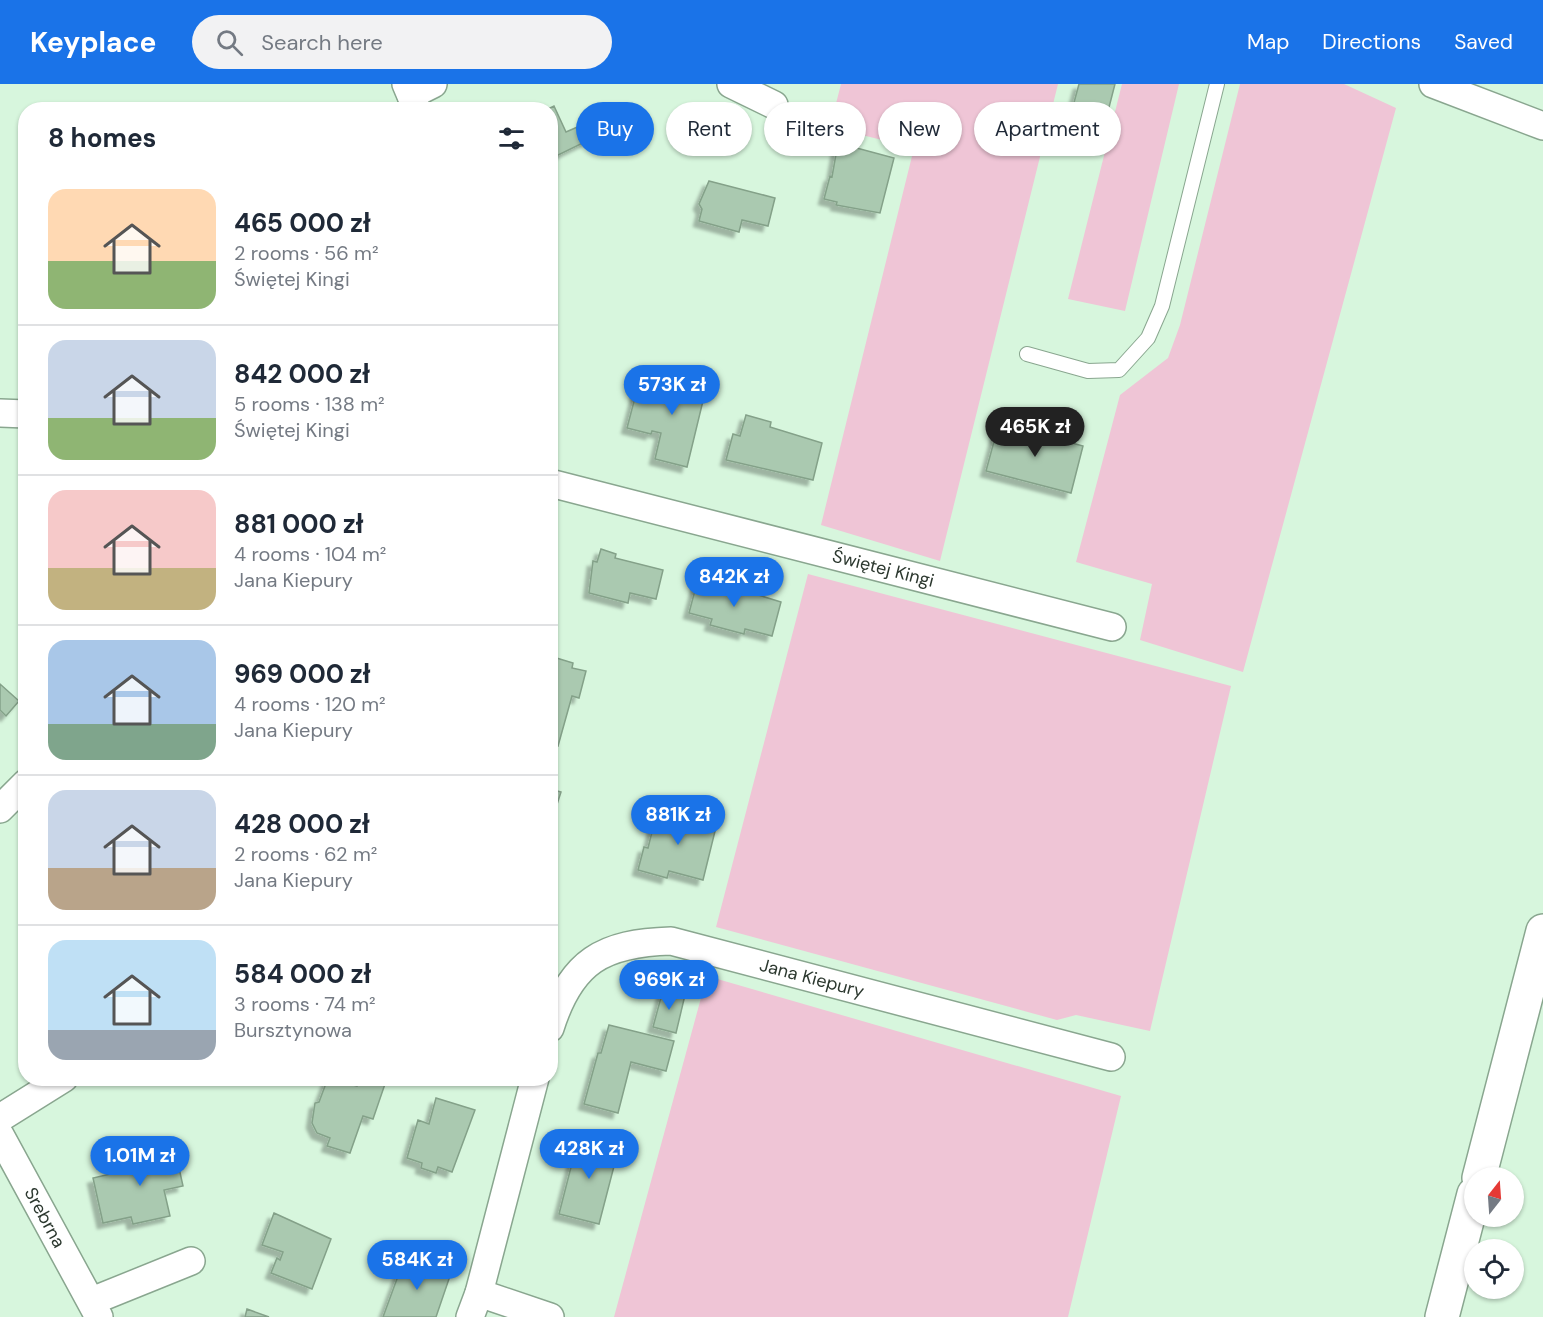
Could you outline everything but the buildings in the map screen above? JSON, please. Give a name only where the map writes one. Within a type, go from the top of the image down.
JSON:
[{"type":"main road","points":[[1482,1167],[1543,932]]},
{"type":"main road","points":[[1442,1317],[1465,1227]]},
{"type":"street","points":[[731,84],[768,102]]},
{"type":"street","points":[[1433,84],[1543,126]]},
{"type":"street","points":[[0,413],[18,414]]},
{"type":"street","name":"Świętej Kingi","points":[[558,485],[1112,627]]},
{"type":"street","points":[[0,809],[18,791]]},
{"type":"street","name":"Jana Kiepury","points":[[558,1009],[570,981],[589,963],[612,950],[639,942],[671,941],[1111,1057]]},
{"type":"street","points":[[0,1118],[51,1086]]},
{"type":"street","points":[[532,1086],[474,1305],[550,1317]]},
{"type":"street","name":"Srebrna","points":[[0,1135],[95,1309],[191,1261]]},
{"type":"lane","points":[[1027,354],[1088,371],[1119,370],[1148,338],[1162,306],[1217,84]]},
{"type":"shaded area","points":[[841,84],[1058,84],[1054,102],[974,102],[974,156],[1040,156],[940,561],[821,525],[912,156],[962,156],[962,102],[878,102],[878,139],[866,136],[866,102],[836,102]]},
{"type":"shaded area","points":[[1122,84],[1179,84],[1125,311],[1068,299],[1104,156],[1121,156],[1121,102],[1117,102]]},
{"type":"shaded area","points":[[1240,84],[1344,84],[1396,108],[1243,672],[1140,640],[1152,584],[1076,562],[1120,395],[1168,358],[1180,325]]},
{"type":"shaded area","points":[[808,574],[1231,686],[1150,1031],[1076,1015],[1057,1020],[716,927]]},
{"type":"shaded area","points":[[707,976],[1121,1096],[1068,1317],[614,1317]]}]
